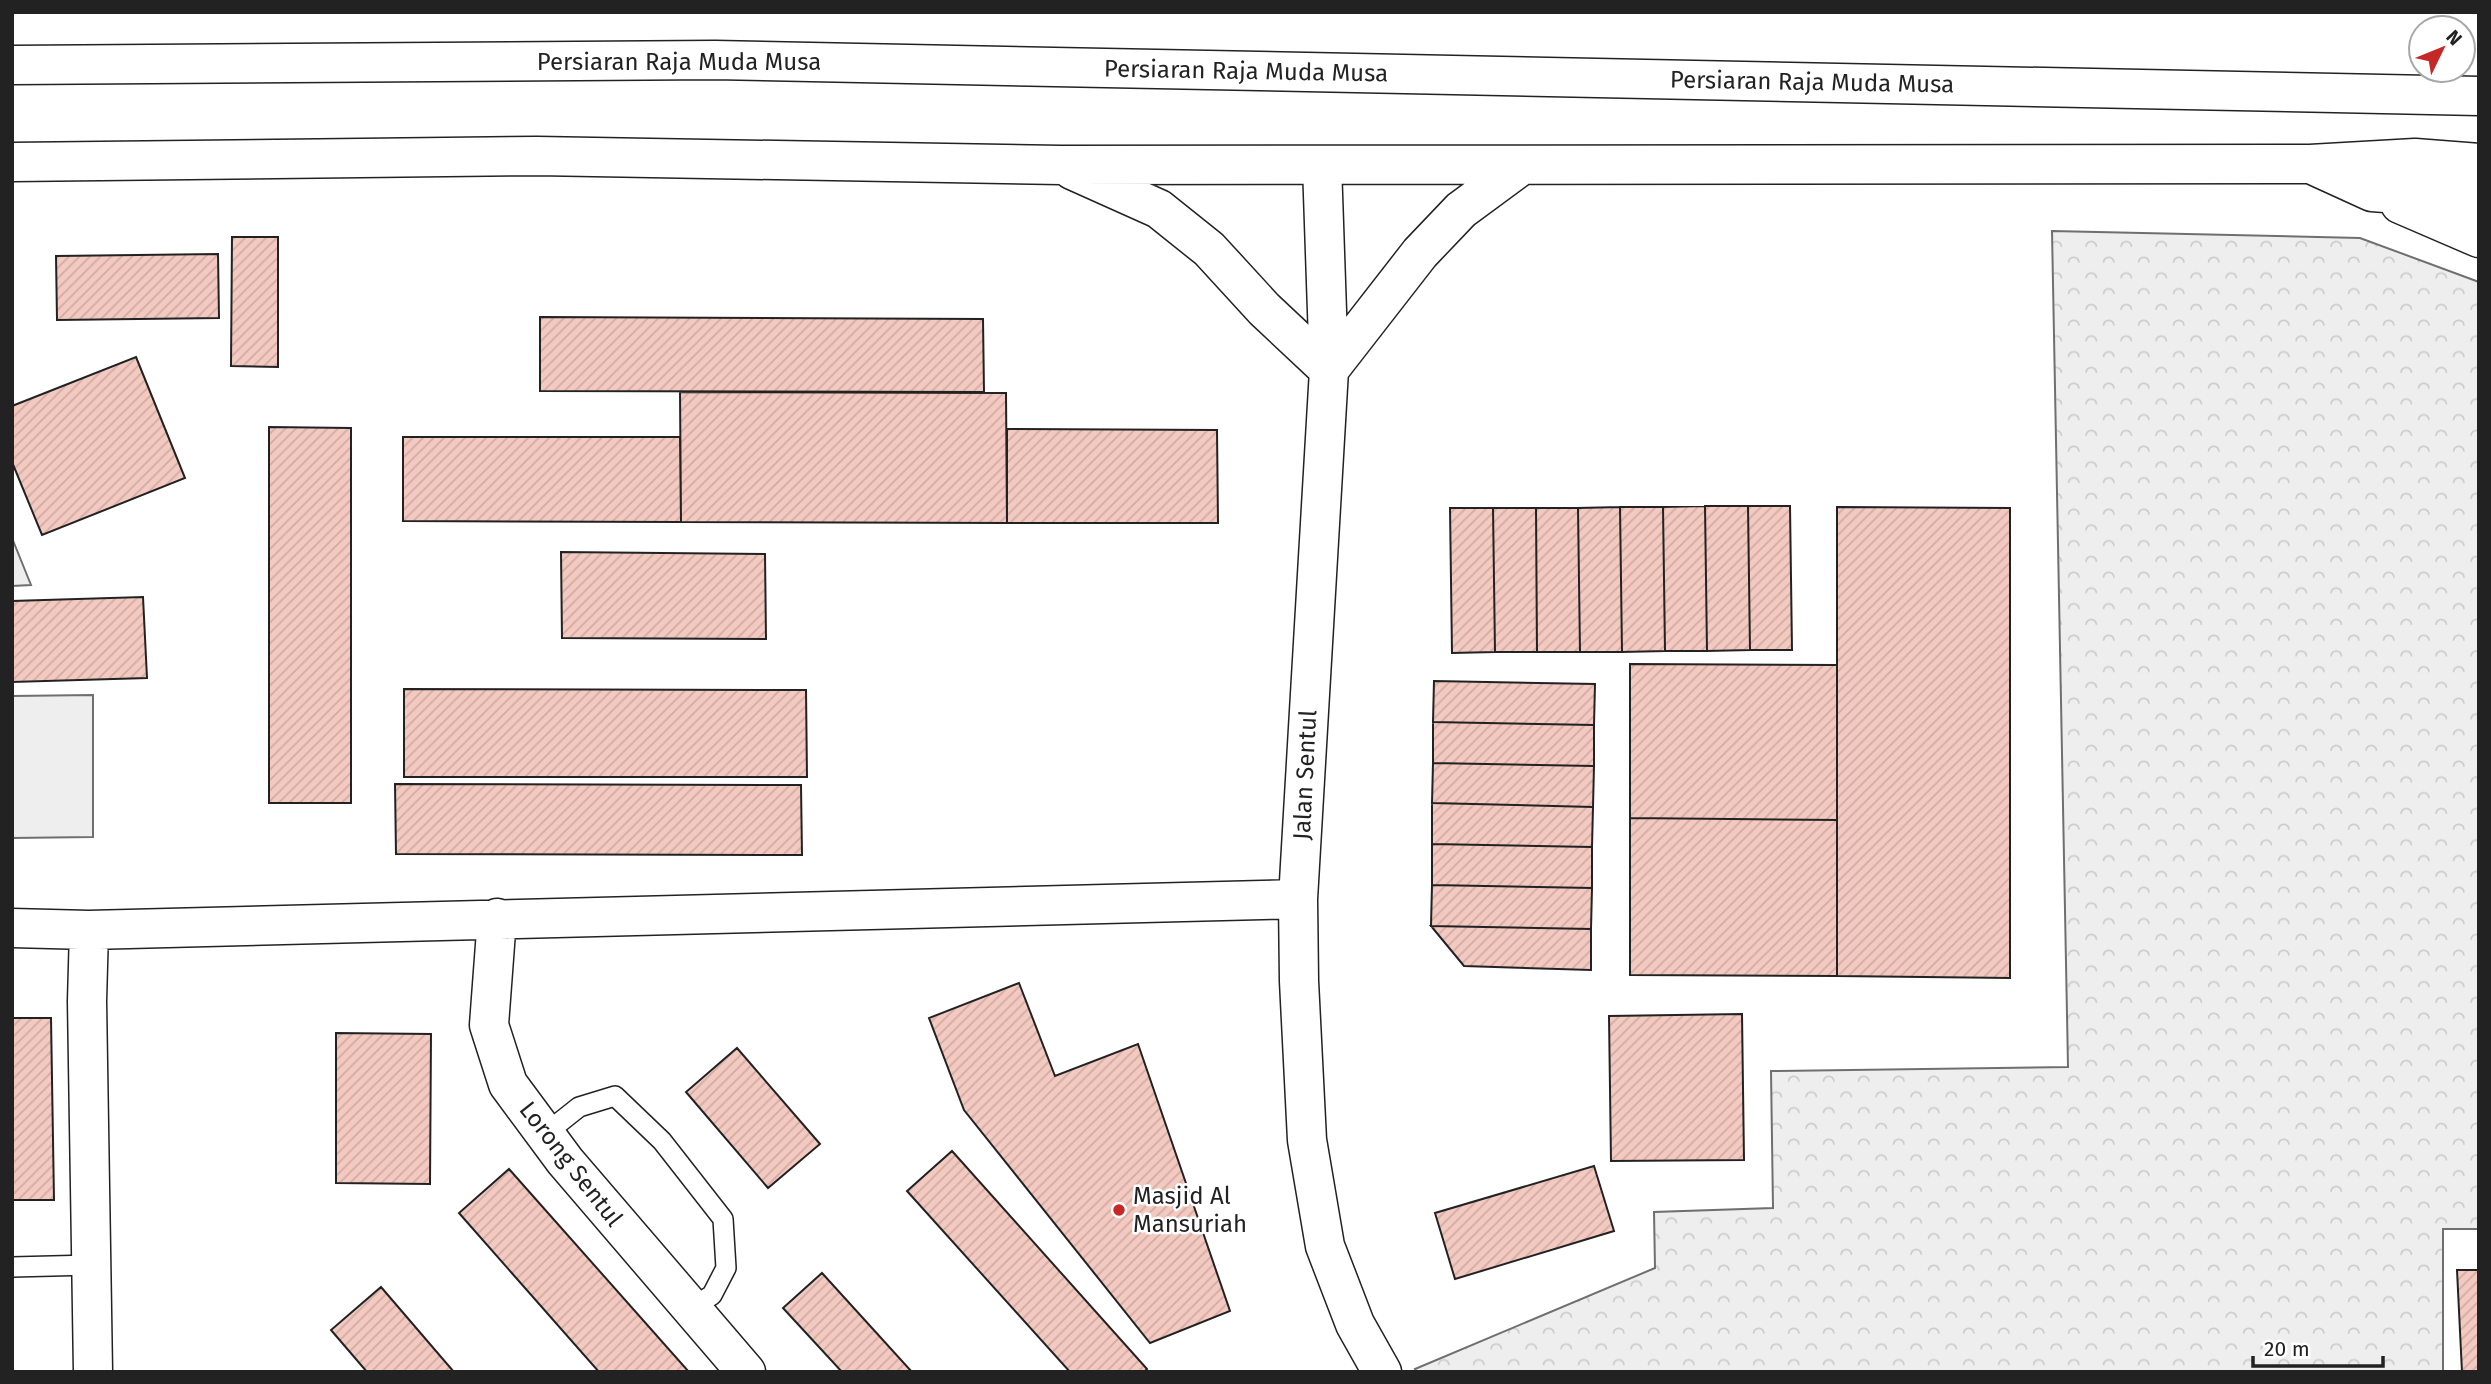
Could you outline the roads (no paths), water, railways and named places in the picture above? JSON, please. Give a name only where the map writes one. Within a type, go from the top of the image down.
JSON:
[{"type":"street","name":"Persiaran Raja Muda Musa","points":[[12,65],[715,60],[2479,96]]},
{"type":"street","points":[[12,162],[537,156],[1061,165],[2310,164],[2415,158],[2479,163]]},
{"type":"street","points":[[2310,164],[2479,237]]},
{"type":"street","points":[[1061,165],[1159,209],[1209,249],[1264,309],[1329,370],[1420,253],[1461,210],[1522,165]]},
{"type":"street","name":"Jalan Sentul","points":[[1322,165],[1329,370],[1298,899],[1299,981],[1307,1140],[1325,1246],[1355,1324],[1382,1372]]},
{"type":"street","points":[[2372,192],[2479,200]]},
{"type":"street","points":[[12,928],[89,930],[1298,899]]},
{"type":"street","name":"Lorong Sentul","points":[[497,918],[489,1025],[508,1084],[545,1135],[632,1241],[746,1372]]},
{"type":"street","points":[[89,930],[87,1001],[93,1372]]},
{"type":"lane","points":[[545,1135],[579,1107],[615,1096],[662,1141],[723,1219],[726,1268],[712,1295],[692,1308]]},
{"type":"lane","points":[[12,1267],[92,1265]]},
{"type":"place","name":"Masjid Al Mansuriah","points":[[1119,1210]]}]
